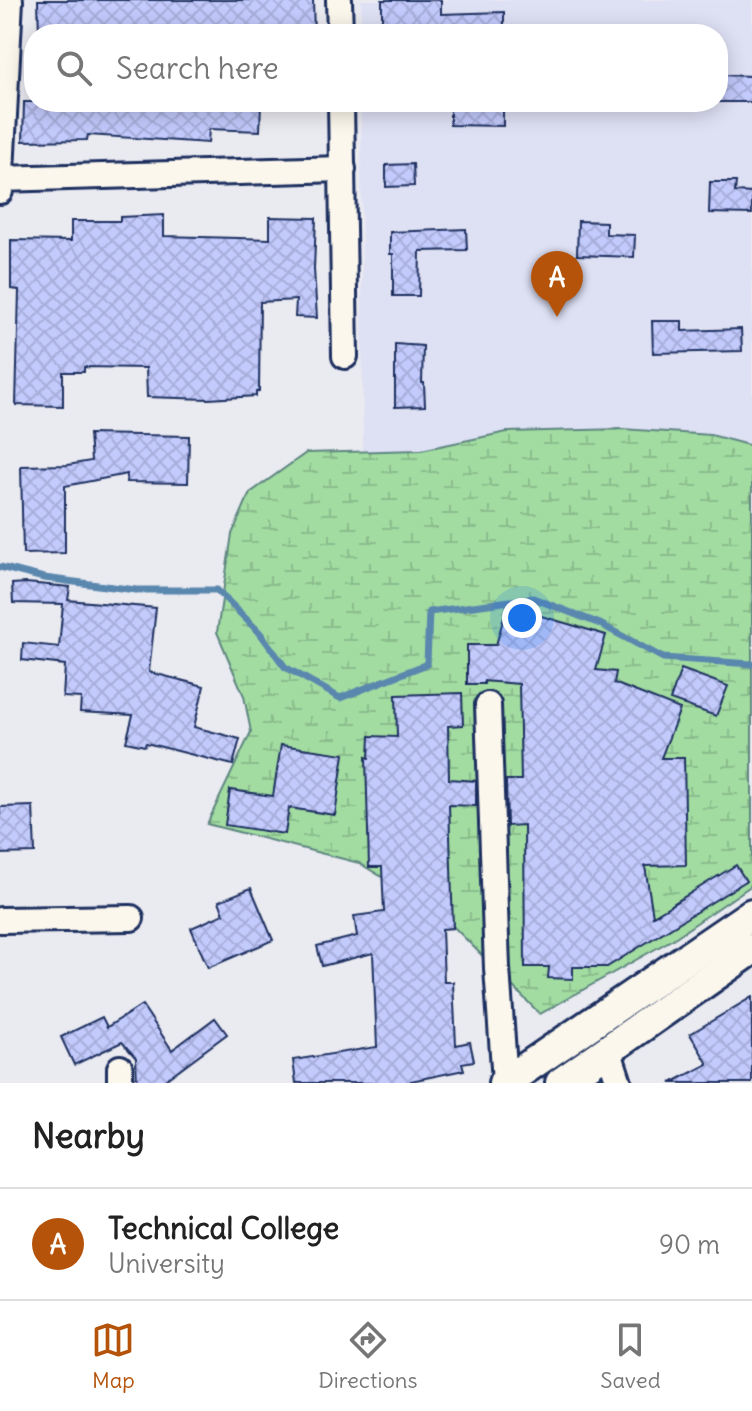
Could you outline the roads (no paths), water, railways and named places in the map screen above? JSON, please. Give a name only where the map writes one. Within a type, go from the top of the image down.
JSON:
[{"type":"main road","points":[[505,1083],[752,914]]},
{"type":"main road","points":[[561,1083],[752,949]]},
{"type":"street","points":[[0,191],[10,0]]},
{"type":"street","points":[[339,0],[340,24]]},
{"type":"street","points":[[341,112],[345,356]]},
{"type":"street","points":[[0,179],[343,169]]},
{"type":"street","points":[[488,705],[497,968],[505,1083]]},
{"type":"street","points":[[0,920],[131,918]]},
{"type":"street","points":[[608,1049],[619,1083]]},
{"type":"waterway","points":[[0,567],[44,578],[136,590],[217,590],[260,633],[285,667],[340,698],[427,664],[429,612],[533,598],[600,624],[663,658],[752,664]]},
{"type":"place","name":"Technical College","points":[[557,317]]}]
